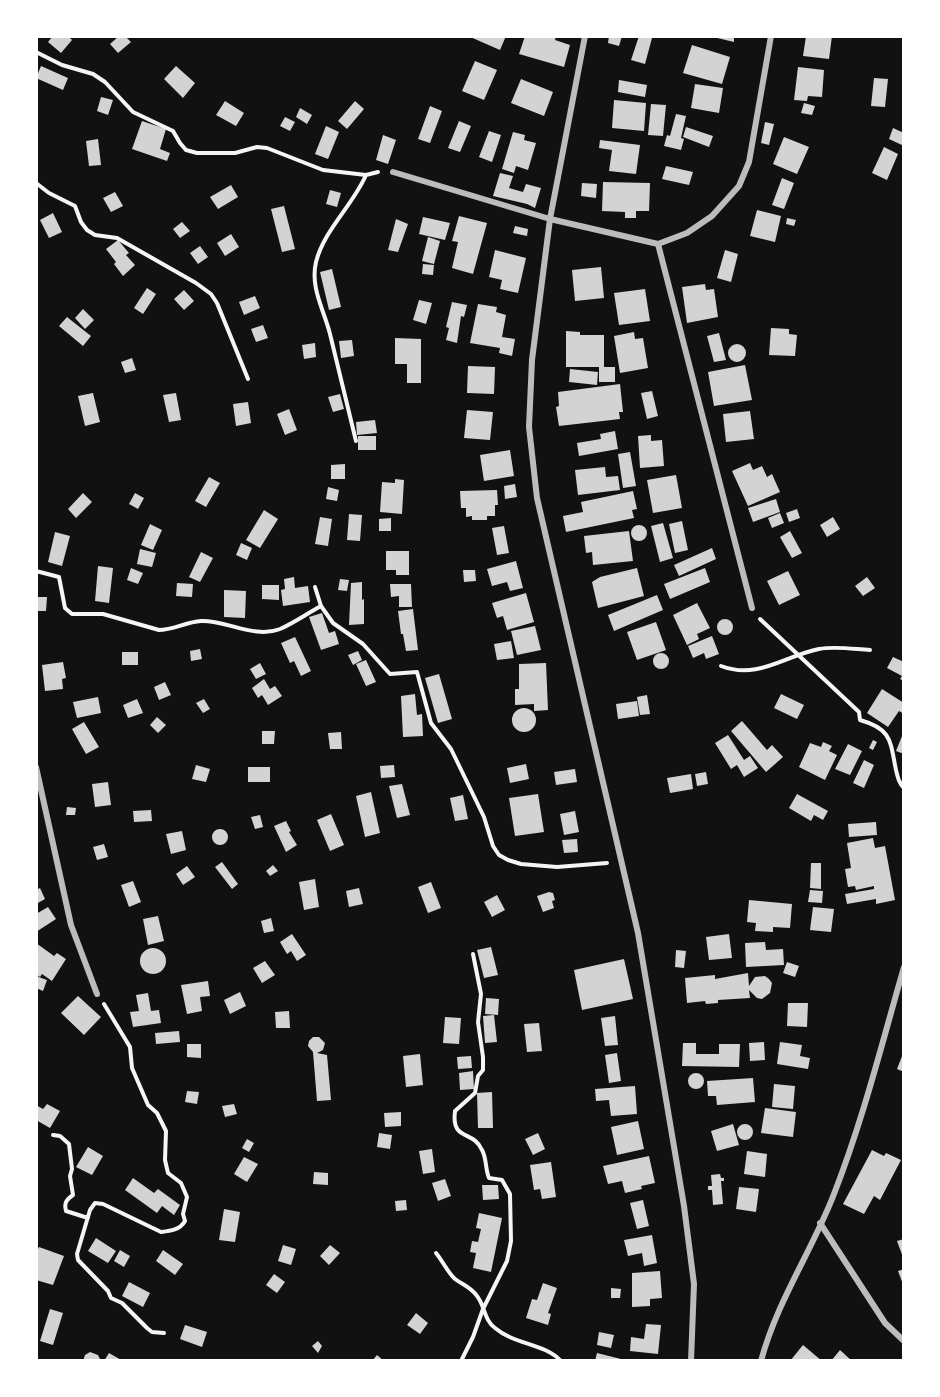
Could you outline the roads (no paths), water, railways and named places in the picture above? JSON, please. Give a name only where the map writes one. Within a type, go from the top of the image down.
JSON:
[{"type":"street","points":[[585,36],[550,219],[532,360],[529,428],[536,486],[638,933],[684,1206],[694,1284],[692,1361]]},
{"type":"street","points":[[393,172],[550,219],[658,244],[687,232],[712,216],[739,186],[749,162],[771,36]]},
{"type":"street","points":[[658,244],[752,608]]},
{"type":"street","points":[[36,766],[71,925],[97,994]]},
{"type":"street","points":[[761,1361],[783,1299],[833,1196],[861,1119],[904,967]]},
{"type":"street","points":[[820,1223],[885,1323],[904,1341]]}]
